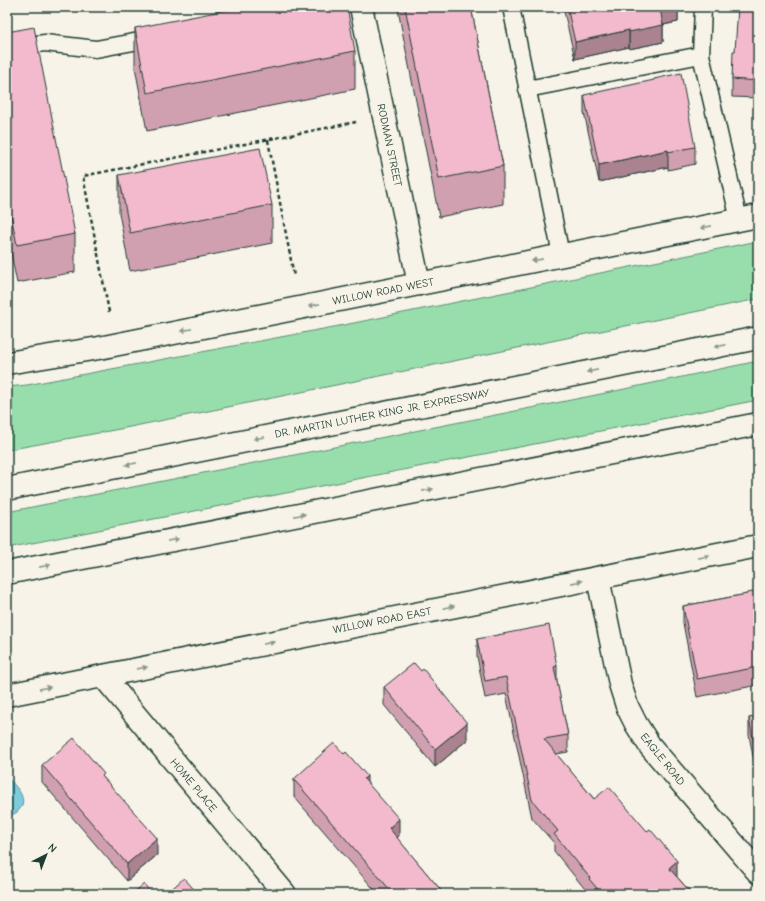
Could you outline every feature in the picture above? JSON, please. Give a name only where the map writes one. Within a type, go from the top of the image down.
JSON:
[{"type":"main road","name":"RODMAN STREET","points":[[361,7],[419,284]]},
{"type":"main road","name":"WILLOW ROAD WEST","points":[[7,363],[99,348],[749,218]]},
{"type":"main road","name":"DR. MARTIN LUTHER KING JR. EXPRESSWAY","points":[[7,489],[758,338]]},
{"type":"main road","points":[[7,573],[758,424]]},
{"type":"main road","name":"WILLOW ROAD EAST","points":[[7,695],[758,546]]},
{"type":"main road","name":"EAGLE ROAD","points":[[598,578],[620,684],[627,706],[636,724],[650,746],[758,872]]},
{"type":"main road","name":"HOME PLACE","points":[[104,676],[285,894]]},
{"type":"lane","points":[[511,7],[561,255]]},
{"type":"lane","points":[[703,7],[701,55],[749,218]]},
{"type":"lane","points":[[7,48],[45,43],[96,49],[173,35]]},
{"type":"lane","points":[[527,89],[701,55]]},
{"type":"path","points":[[109,312],[83,176],[361,121]]},
{"type":"path","points":[[268,140],[294,276]]},
{"type":"green space","points":[[758,241],[758,299],[125,428],[7,450],[7,387],[27,385],[339,326]]},
{"type":"green space","points":[[758,361],[758,400],[7,548],[7,512],[596,395]]},
{"type":"water","points":[[7,777],[20,792],[23,801],[18,811],[7,816]]},
{"type":"building","points":[[242,7],[347,7],[355,51],[147,93],[135,28]]},
{"type":"building","points":[[405,7],[471,7],[503,166],[439,179]]},
{"type":"building","points":[[567,7],[667,7],[660,8],[663,25],[629,32],[629,30],[575,42]]},
{"type":"building","points":[[738,7],[758,7],[758,81],[732,79],[733,51],[735,51]]},
{"type":"building","points":[[34,27],[75,234],[17,245],[7,195],[7,32]]},
{"type":"building","points":[[681,73],[695,147],[668,152],[668,150],[599,165],[584,95]]},
{"type":"building","points":[[260,148],[272,205],[130,233],[119,175]]},
{"type":"building","points":[[758,591],[758,667],[697,679],[683,606]]},
{"type":"building","points":[[549,625],[557,666],[554,667],[568,735],[544,739],[594,799],[609,787],[647,831],[650,829],[677,861],[669,868],[692,894],[602,894],[554,834],[558,831],[532,800],[506,677],[485,681],[477,639]]},
{"type":"building","points":[[414,663],[421,671],[423,669],[467,723],[435,749],[384,687]]},
{"type":"building","points":[[758,716],[758,765],[749,718]]},
{"type":"building","points":[[74,738],[104,774],[102,776],[157,838],[127,864],[42,765]]},
{"type":"building","points":[[334,743],[344,754],[346,752],[367,776],[364,779],[399,819],[389,828],[444,894],[391,894],[390,893],[392,892],[296,782],[294,779]]},
{"type":"building","points":[[184,878],[198,894],[166,894]]},
{"type":"building","points":[[144,884],[152,894],[132,894]]}]
